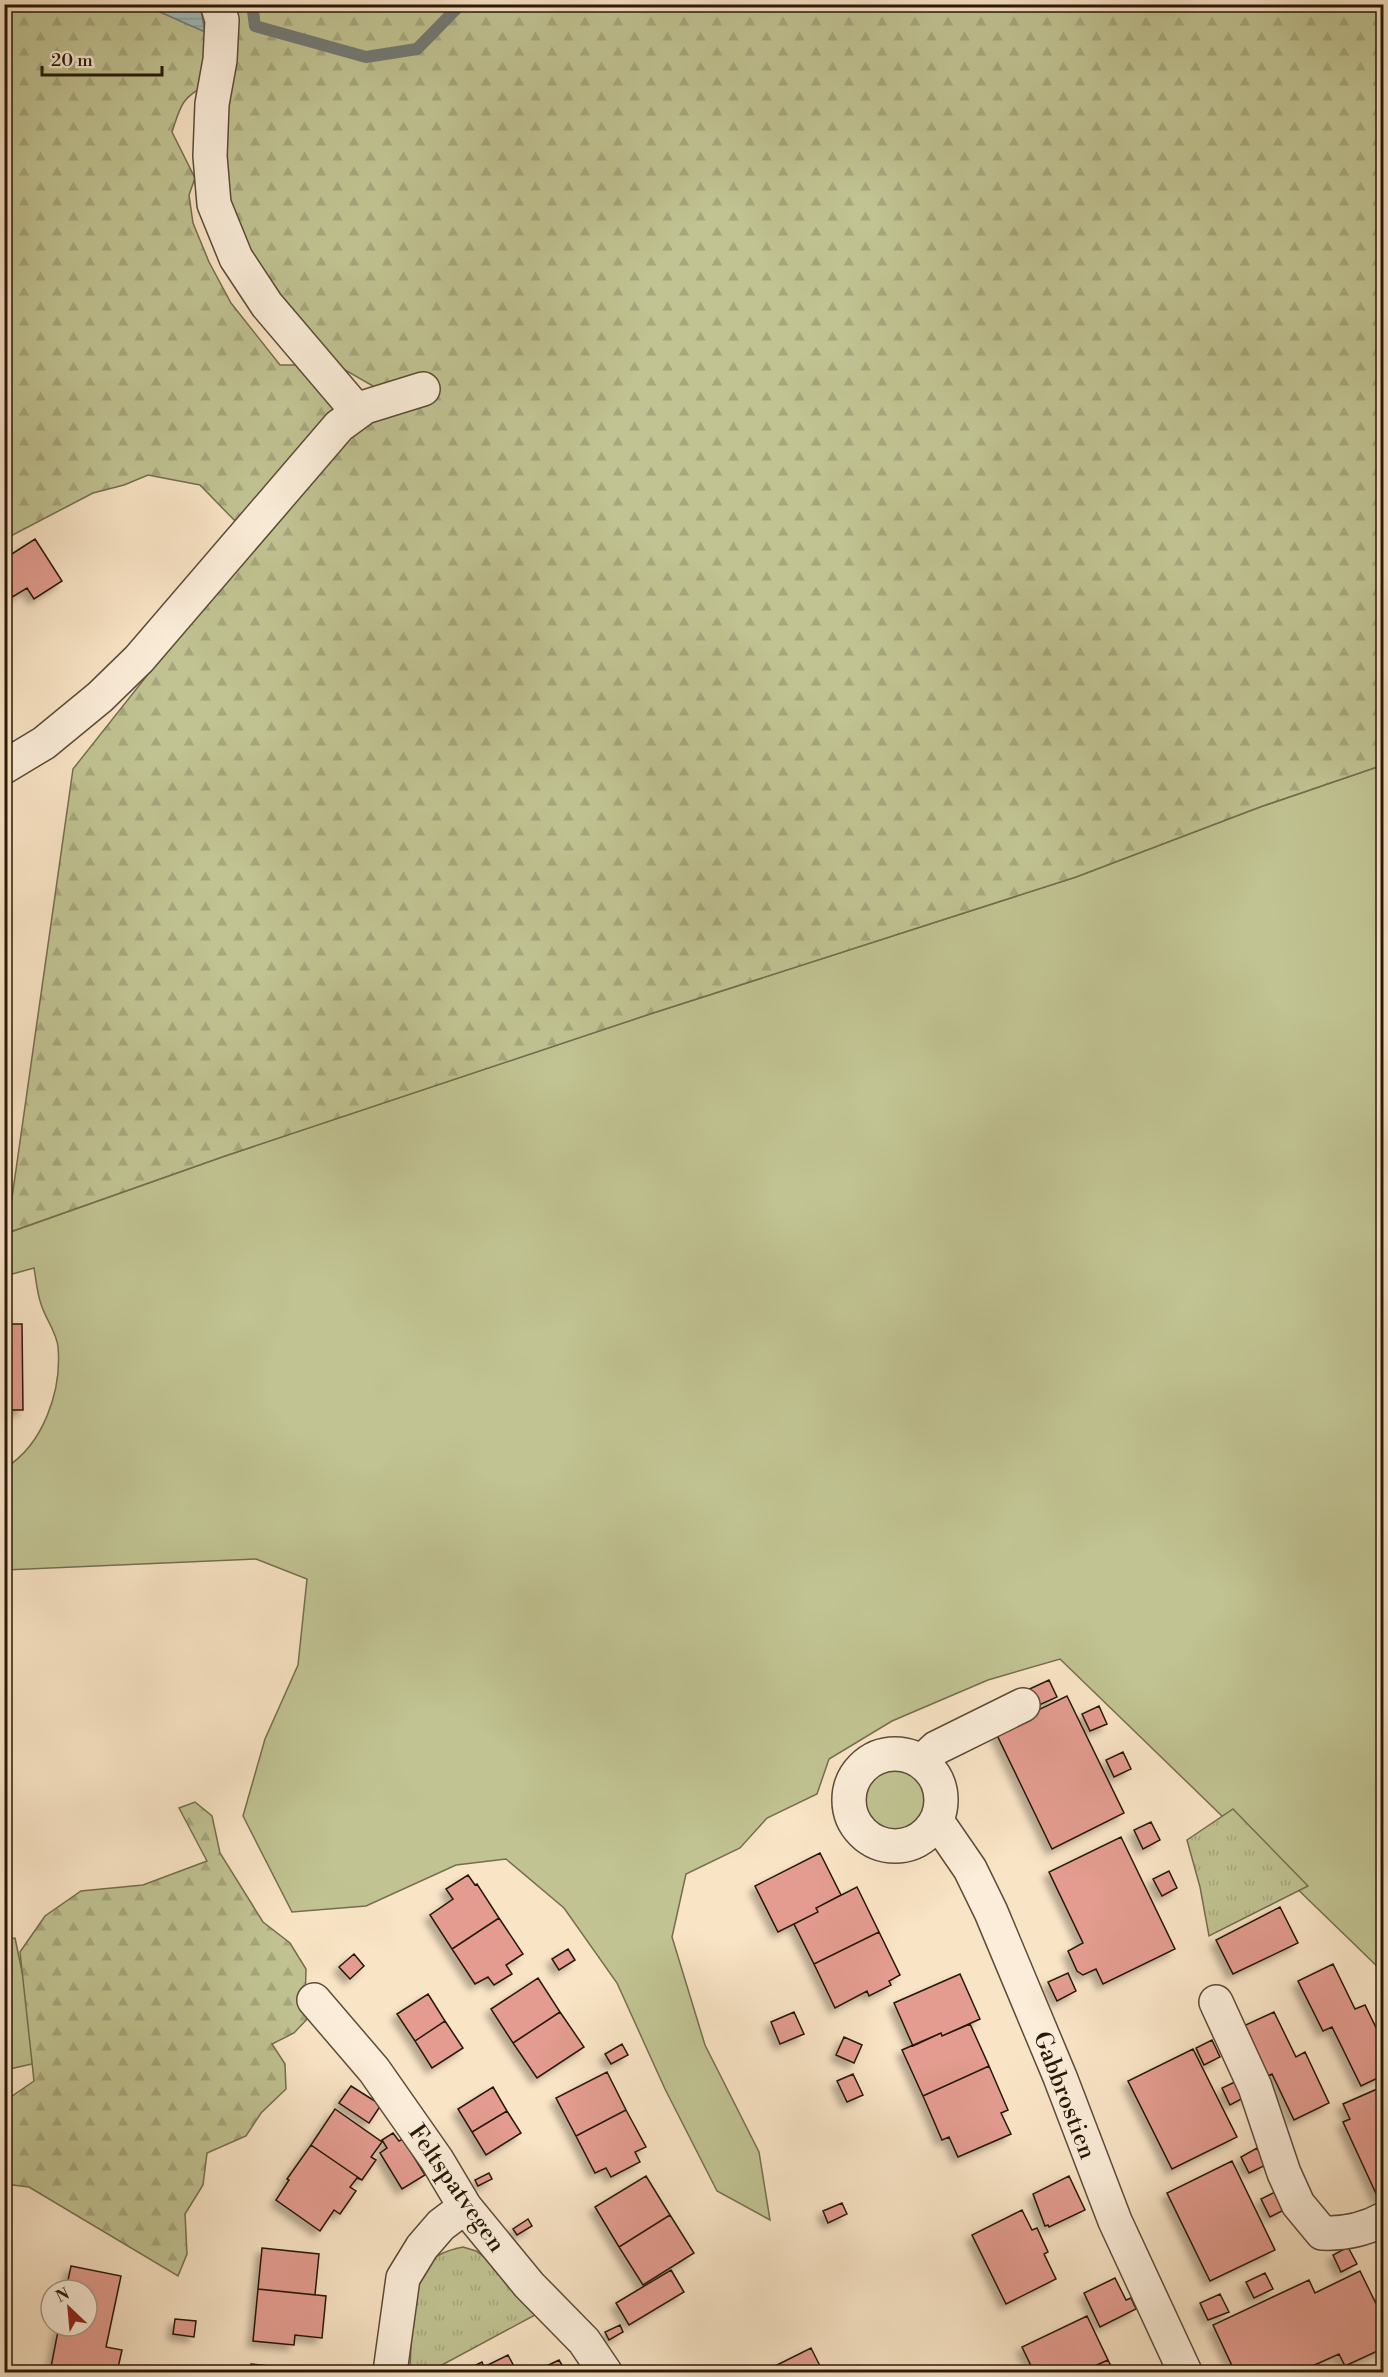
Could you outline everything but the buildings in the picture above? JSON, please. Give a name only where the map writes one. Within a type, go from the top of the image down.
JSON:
[{"type":"street","points":[[217,4],[222,20],[220,60],[212,104],[210,156],[214,204],[236,258],[267,304],[358,412]]},
{"type":"street","points":[[4,767],[44,743],[100,697],[139,659],[339,426],[358,412],[423,389]]},
{"type":"street","points":[[922,1761],[936,1748],[1023,1705]]},
{"type":"street","points":[[901,1753],[922,1761],[937,1778],[942,1803],[937,1821],[922,1838],[903,1847],[876,1843],[856,1827],[849,1806],[850,1786],[861,1768],[877,1757],[901,1753]]},
{"type":"street","name":"Gabbrostien","points":[[937,1821],[970,1869],[991,1912],[1059,2076],[1115,2222],[1185,2373]]},
{"type":"street","name":"Feltspatvegen","points":[[314,2000],[374,2070],[437,2160],[465,2207],[529,2285],[584,2341],[605,2373]]},
{"type":"street","points":[[1216,2002],[1255,2087],[1284,2173],[1298,2204],[1323,2233],[1343,2234],[1373,2225],[1383,2219]]},
{"type":"street","points":[[390,2373],[402,2278],[422,2247],[441,2225],[465,2207]]},
{"type":"green space","points":[[5,5],[193,5],[212,14],[207,85],[198,89],[183,104],[172,132],[195,178],[189,195],[193,223],[209,262],[231,303],[280,365],[307,365],[351,393],[236,522],[200,485],[148,475],[124,485],[93,493],[5,539]]},
{"type":"green space","points":[[227,5],[1383,5],[1383,765],[1260,807],[1076,877],[650,1014],[225,1156],[7,1233],[73,769],[286,500],[380,390],[331,362],[274,299],[223,195]]},
{"type":"green space","points":[[1383,765],[1383,1972],[1060,1659],[988,1680],[892,1721],[829,1759],[817,1794],[767,1818],[740,1848],[686,1874],[672,1937],[705,2045],[759,2152],[770,2220],[717,2191],[665,2089],[617,1983],[564,1908],[506,1859],[456,1865],[366,1906],[292,1912],[243,1816],[265,1739],[298,1665],[307,1579],[256,1559],[5,1570],[5,1468],[30,1446],[40,1431],[53,1399],[57,1381],[58,1347],[40,1300],[34,1268],[5,1276],[5,1234],[225,1156],[650,1014],[1076,877],[1260,807]]},
{"type":"green space","points":[[894,1766],[907,1769],[918,1776],[925,1787],[928,1800],[925,1813],[918,1824],[907,1831],[894,1834],[881,1831],[870,1824],[863,1813],[860,1800],[863,1787],[870,1776],[881,1769]]},
{"type":"green space","points":[[195,1802],[212,1816],[220,1853],[263,1922],[290,1943],[306,1969],[305,2004],[309,2017],[294,2033],[272,2044],[285,2064],[286,2089],[261,2113],[246,2136],[207,2153],[203,2185],[185,2214],[187,2254],[178,2276],[29,2187],[5,2184],[5,2101],[34,2081],[20,1952],[45,1916],[81,1891],[143,1885],[207,1861],[179,1808]]},
{"type":"green space","points":[[1233,1809],[1308,1886],[1209,1936],[1200,1887],[1187,1840]]},
{"type":"green space","points":[[15,1938],[41,2062],[5,2070],[4,1940]]},
{"type":"green space","points":[[463,2247],[476,2251],[488,2260],[535,2315],[429,2372],[410,2372],[412,2319],[418,2277],[426,2264],[435,2257]]},
{"type":"water","points":[[144,5],[200,5],[205,32]]},
{"type":"waterway","points":[[252,4],[255,26],[366,57],[417,49],[461,4]]}]
